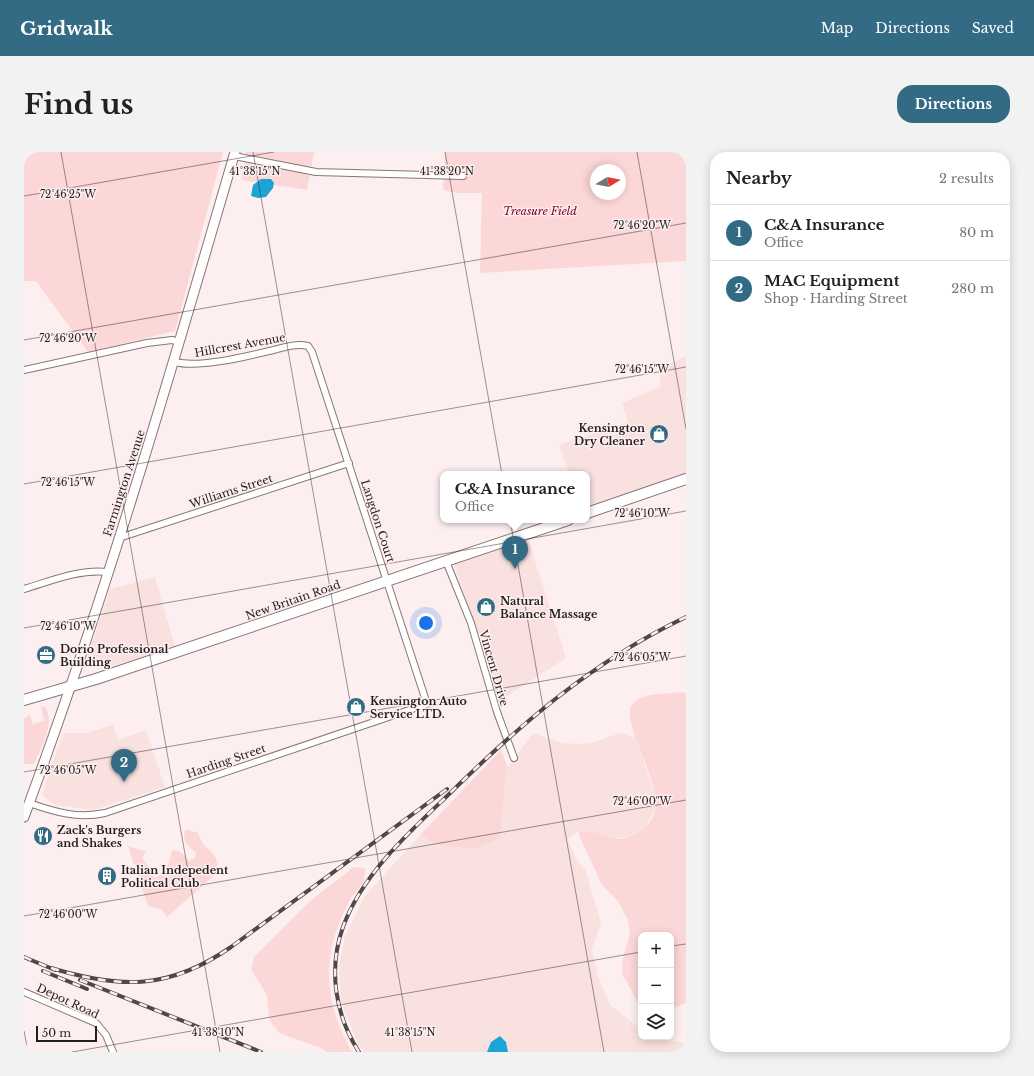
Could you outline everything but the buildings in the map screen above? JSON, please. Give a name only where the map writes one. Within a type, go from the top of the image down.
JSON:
[{"type":"main road","name":"Farmington Avenue","points":[[24,817],[71,687],[175,362],[234,154]]},
{"type":"main road","points":[[590,512],[686,480]]},
{"type":"main road","name":"New Britain Road","points":[[24,700],[71,687],[559,523]]},
{"type":"street","points":[[234,154],[316,172],[463,176]]},
{"type":"street","points":[[24,370],[147,343],[172,340],[180,342]]},
{"type":"street","name":"Hillcrest Avenue","points":[[175,362],[192,364],[255,354],[300,344],[308,346]]},
{"type":"street","name":"Langdon Court","points":[[308,346],[312,352],[388,581],[426,704]]},
{"type":"street","name":"Williams Street","points":[[119,538],[349,463]]},
{"type":"street","name":"Vincent Drive","points":[[446,562],[471,623],[497,712],[514,758]]},
{"type":"street","points":[[24,589],[80,573],[96,571],[107,572]]},
{"type":"street","name":"Harding Street","points":[[29,803],[70,815],[93,816],[426,704]]},
{"type":"street","name":"Depot Road","points":[[24,992],[93,1022],[104,1032],[113,1052]]},
{"type":"shaded area","points":[[686,356],[686,474],[590,505],[590,471],[568,471],[559,445],[628,422],[622,403],[661,386],[658,369]]},
{"type":"shaded area","points":[[528,539],[566,658],[497,703],[477,632],[454,564]]},
{"type":"shaded area","points":[[155,577],[175,647],[102,669],[96,668],[92,665],[88,655],[110,589]]},
{"type":"shaded area","points":[[113,725],[118,740],[146,730],[165,787],[93,810],[55,805],[44,797],[42,794],[63,733],[85,733]]},
{"type":"shaded area","points":[[533,733],[562,743],[579,744],[594,742],[620,733],[636,738],[654,793],[655,809],[646,826],[628,837],[613,838],[586,831],[579,831],[568,838],[576,859],[585,869],[601,923],[592,949],[597,974],[610,1005],[638,1027],[638,1040],[672,1040],[686,1044],[686,1052],[364,1052],[359,1046],[341,1002],[339,966],[345,936],[364,897],[421,834],[433,844],[500,838],[506,770]]},
{"type":"green space","points":[[24,152],[223,152],[175,331],[88,352],[36,281],[24,281]]},
{"type":"green space","points":[[246,152],[314,152],[307,190],[242,180]]},
{"type":"green space","name":"Treasure Field","points":[[445,152],[686,152],[686,261],[480,273],[482,193],[456,193],[443,190]]},
{"type":"green space","points":[[678,692],[686,693],[686,1003],[674,1008],[674,932],[638,932],[638,1003],[622,973],[623,957],[630,935],[628,920],[618,901],[602,885],[578,833],[586,831],[620,839],[631,836],[639,831],[652,819],[655,805],[654,789],[635,736],[631,721],[630,708],[639,699],[652,695]]},
{"type":"green space","points":[[41,707],[45,707],[48,713],[49,720],[46,735],[34,764],[24,764],[24,718],[30,715],[33,724],[44,721]]},
{"type":"green space","points":[[501,750],[508,768],[506,770],[500,838],[475,849],[433,844],[421,834]]},
{"type":"green space","points":[[185,829],[198,833],[201,840],[216,858],[218,872],[167,917],[161,909],[148,906],[128,846],[147,852],[142,857],[155,878],[165,870],[172,851],[180,852],[189,861],[195,858],[196,853],[185,840]]},
{"type":"green space","points":[[354,867],[365,868],[364,879],[349,902],[340,921],[330,959],[329,977],[335,1015],[352,1052],[326,1052],[321,1048],[279,1033],[269,1019],[267,995],[251,969],[254,957],[310,901]]},
{"type":"water","points":[[261,179],[271,179],[274,183],[273,188],[266,197],[258,198],[251,196],[253,185]]},
{"type":"water","points":[[500,1036],[506,1042],[508,1052],[487,1052],[491,1042]]},
{"type":"railway","points":[[359,1052],[344,1023],[339,1007],[336,991],[336,959],[338,943],[343,927],[361,891],[373,874],[399,843],[414,828],[527,722],[587,675],[618,654],[686,617]]},
{"type":"railway","points":[[51,968],[100,980],[122,982],[144,982],[165,978],[187,971],[208,961],[231,947],[447,789]]},
{"type":"railway","points":[[24,957],[55,970]]},
{"type":"railway","points":[[43,971],[87,989]]},
{"type":"railway","points":[[80,980],[261,1052]]},
{"type":"place","name":"Kensington Dry Cleaner","points":[[659,434]]},
{"type":"place","name":"C&A Insurance","points":[[515,569]]},
{"type":"place","name":"Natural Balance Massage","points":[[486,607]]},
{"type":"place","name":"Dorio Professional Building","points":[[46,655]]},
{"type":"place","name":"Kensington Auto Service LTD.","points":[[356,707]]},
{"type":"place","name":"MAC Equipment","points":[[124,782]]},
{"type":"place","name":"Zack's Burgers and Shakes","points":[[43,836]]},
{"type":"place","name":"Italian Indepedent Political Club","points":[[107,876]]}]
